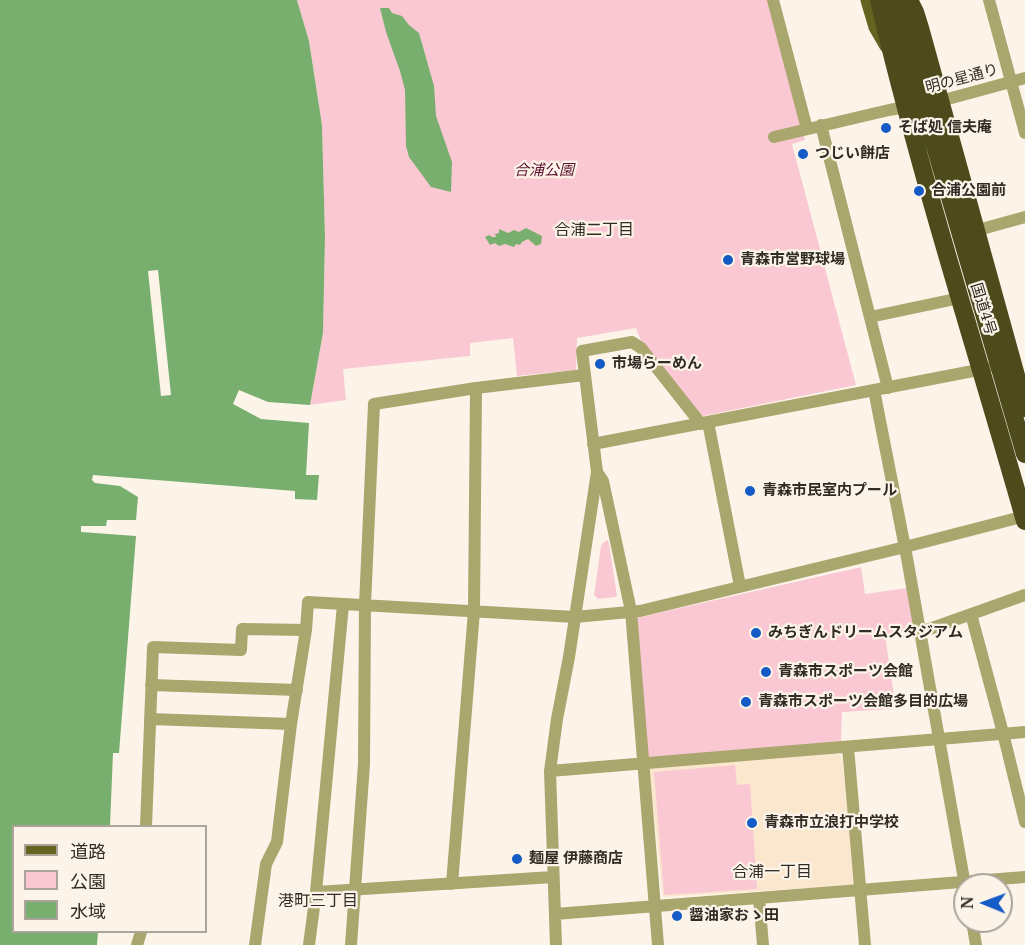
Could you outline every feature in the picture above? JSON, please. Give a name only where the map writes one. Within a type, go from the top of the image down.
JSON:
[{"type":"highway","points":[[879,0],[892,57],[923,105]]},
{"type":"highway","points":[[896,0],[923,105],[969,232],[1004,363],[1025,408]]},
{"type":"highway","points":[[909,0],[920,28],[923,105]]},
{"type":"highway","name":"国道4号","points":[[923,105],[960,298],[1004,363],[1025,454]]},
{"type":"highway","name":"国道4号","points":[[1004,363],[1025,518]]},
{"type":"main road","points":[[868,0],[876,27],[892,57]]},
{"type":"street","points":[[773,0],[807,129]]},
{"type":"street","points":[[989,0],[1025,133]]},
{"type":"street","name":"明の星通り","points":[[774,137],[821,125],[923,105],[1025,78]]},
{"type":"street","points":[[821,125],[888,387]]},
{"type":"street","points":[[969,232],[1025,217]]},
{"type":"street","points":[[870,317],[960,298]]},
{"type":"street","points":[[556,945],[550,771],[597,472],[582,351],[632,342],[705,423],[740,586]]},
{"type":"street","points":[[593,444],[1004,363]]},
{"type":"street","points":[[351,945],[364,764],[365,605],[375,404],[476,388],[584,375]]},
{"type":"street","points":[[452,884],[474,611],[476,388]]},
{"type":"street","points":[[874,390],[921,632],[963,873]]},
{"type":"street","points":[[597,472],[603,481],[630,611],[658,945]]},
{"type":"street","points":[[255,945],[266,864],[277,842],[308,602],[575,617],[640,611],[1025,518]]},
{"type":"street","points":[[921,632],[1025,595]]},
{"type":"street","points":[[309,945],[343,605]]},
{"type":"street","points":[[971,614],[1025,822]]},
{"type":"street","points":[[146,825],[153,646],[241,650],[242,629],[306,630]]},
{"type":"street","points":[[151,685],[297,690]]},
{"type":"street","points":[[150,719],[291,724]]},
{"type":"street","points":[[550,771],[1025,732]]},
{"type":"street","points":[[848,747],[865,945]]},
{"type":"street","points":[[316,892],[553,877]]},
{"type":"street","points":[[555,914],[953,885]]},
{"type":"street","points":[[759,898],[763,945]]},
{"type":"shaded area","name":"青森市立浪打中学校","points":[[835,752],[842,757],[855,885],[663,897],[649,767]]},
{"type":"green space","name":"合浦公園","points":[[297,0],[770,0],[805,140],[792,144],[856,385],[703,416],[697,413],[641,341],[636,328],[577,338],[576,370],[517,376],[513,338],[470,343],[470,356],[343,369],[346,400],[310,405],[323,333],[325,237],[322,125],[309,41]]},
{"type":"green space","points":[[607,540],[617,596],[598,599],[594,595],[601,546]]},
{"type":"green space","name":"青森市スポーツ会館","points":[[861,567],[865,594],[907,588],[915,630],[885,635],[896,709],[842,712],[841,742],[651,758],[647,754],[636,618]]},
{"type":"green space","points":[[735,765],[737,785],[750,784],[757,889],[664,895],[654,772]]},
{"type":"water","points":[[0,0],[297,0],[309,41],[322,125],[325,237],[323,333],[310,405],[268,402],[239,390],[233,404],[261,419],[309,423],[306,475],[319,475],[317,500],[295,499],[295,491],[93,475],[92,480],[95,483],[120,486],[138,497],[136,520],[107,520],[106,526],[81,526],[81,532],[136,536],[119,753],[113,753],[110,825],[12,825],[12,933],[98,933],[97,945],[0,945]]},
{"type":"water","points":[[380,8],[389,8],[392,13],[402,16],[419,33],[434,86],[436,116],[452,162],[451,192],[431,187],[409,157],[406,146],[405,90]]},
{"type":"water","points":[[526,228],[542,236],[541,244],[536,246],[528,239],[514,247],[505,244],[499,246],[495,243],[490,245],[485,237],[489,235],[496,237],[495,234],[499,233],[499,229],[508,233],[514,230],[519,232]]},
{"type":"pier","points":[[158,270],[171,395],[161,396],[148,271]]},
{"type":"place","name":"そば処 信夫庵","points":[[886,128]]},
{"type":"place","name":"つじい餅店","points":[[803,154]]},
{"type":"place","name":"合浦公園前","points":[[919,191]]},
{"type":"place","name":"青森市営野球場","points":[[728,260]]},
{"type":"place","name":"市場らーめん","points":[[600,364]]},
{"type":"place","name":"青森市民室内プール","points":[[750,491]]},
{"type":"place","name":"みちぎんドリームスタジアム","points":[[756,633]]},
{"type":"place","name":"青森市スポーツ会館","points":[[766,672]]},
{"type":"place","name":"青森市スポーツ会館多目的広場","points":[[746,702]]},
{"type":"place","name":"青森市立浪打中学校","points":[[752,823]]},
{"type":"place","name":"麺屋 伊藤商店","points":[[517,859]]},
{"type":"place","name":"醤油家おゝ田","points":[[677,916]]},
{"type":"district","name":"合浦二丁目","points":[[594,230]]},
{"type":"district","name":"合浦一丁目","points":[[772,872]]},
{"type":"district","name":"港町三丁目","points":[[318,901]]}]
